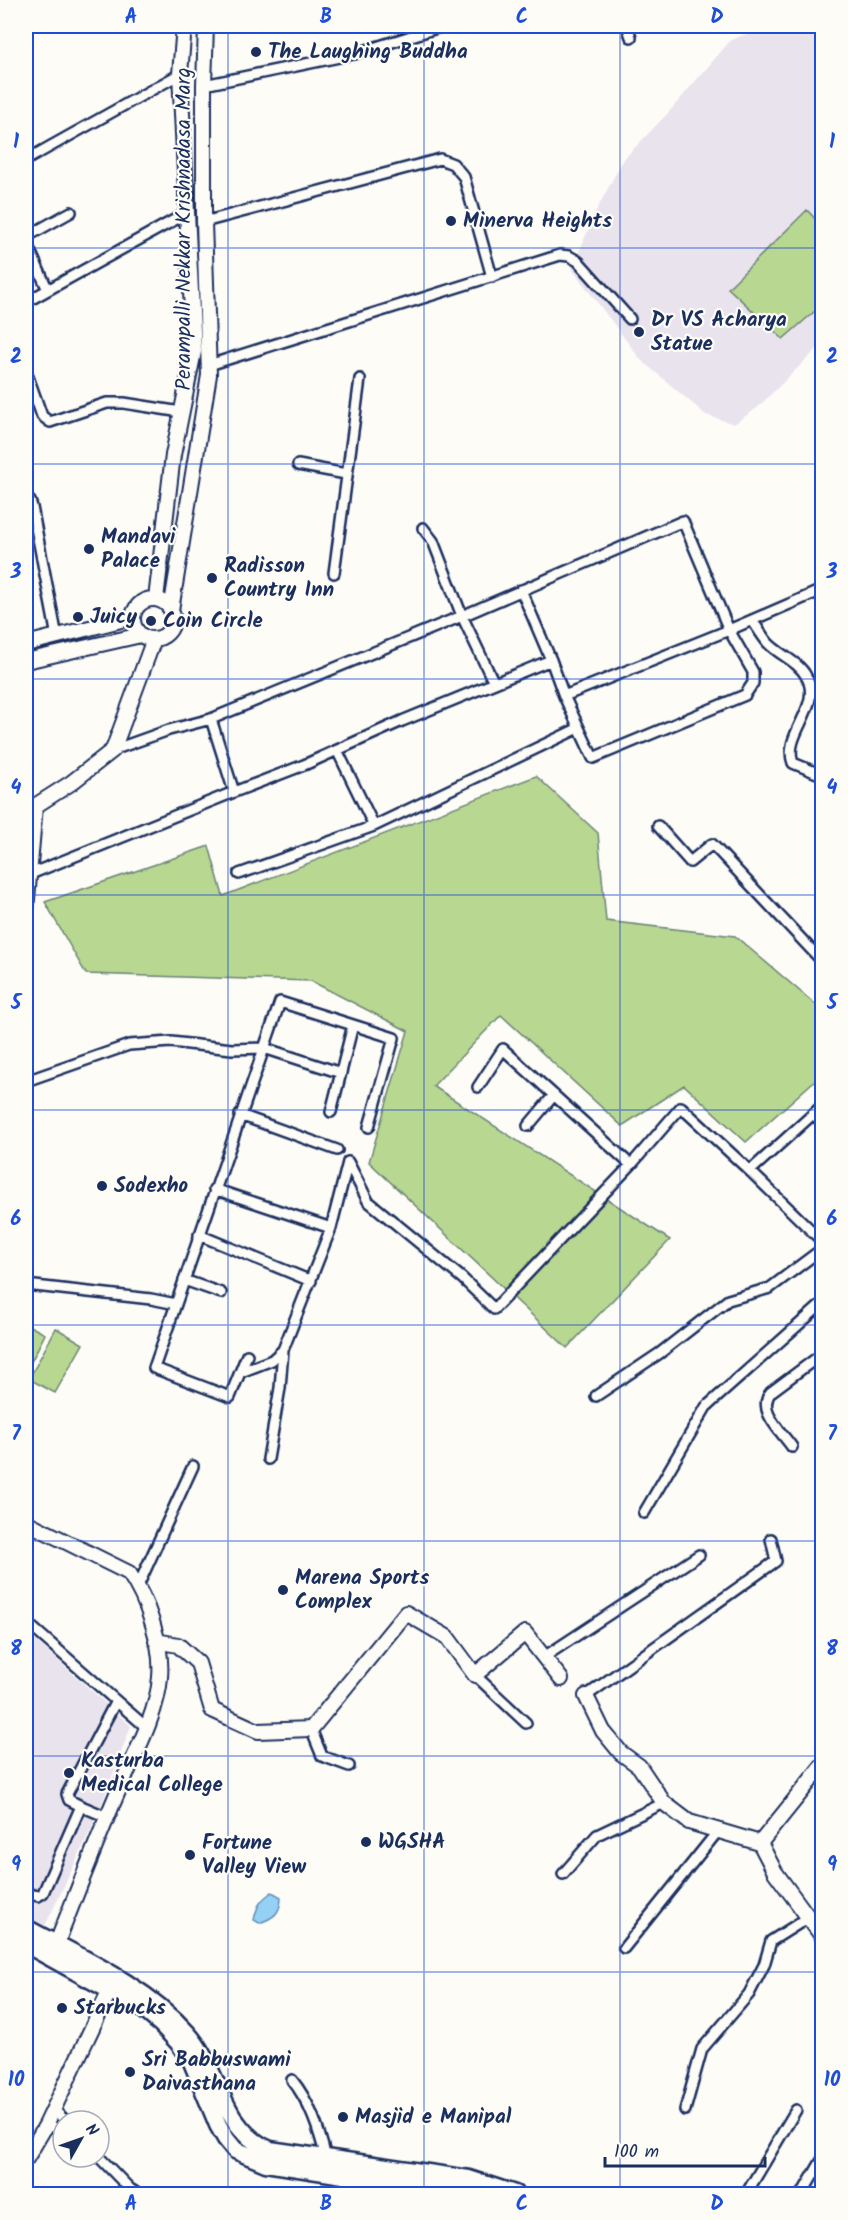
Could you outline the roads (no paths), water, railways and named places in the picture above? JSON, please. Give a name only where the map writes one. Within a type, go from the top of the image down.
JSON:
[{"type":"highway","points":[[26,1928],[56,1945],[113,1984],[162,2025],[192,2062],[218,2125],[235,2150],[266,2163],[465,2194]]},
{"type":"highway","points":[[26,1944],[113,1984],[145,1996],[188,2034],[200,2050],[234,2120],[255,2144],[270,2150],[469,2179],[515,2194]]},
{"type":"street","name":"Perampalli Nekkar Krishnadasa Marg","points":[[156,599],[173,455],[194,351],[180,74],[184,26]]},
{"type":"street","name":"Perampalli Nekkar Krishnadasa Marg","points":[[171,610],[209,365],[204,222],[206,26]]},
{"type":"street","points":[[204,85],[354,54],[443,26]]},
{"type":"street","points":[[627,26],[631,37]]},
{"type":"street","points":[[26,160],[180,74]]},
{"type":"street","points":[[204,222],[440,159],[453,164],[464,177],[492,277]]},
{"type":"street","points":[[26,237],[71,212]]},
{"type":"street","points":[[26,302],[187,213]]},
{"type":"street","points":[[26,242],[48,290]]},
{"type":"street","points":[[209,365],[560,255],[579,261],[630,319]]},
{"type":"street","points":[[26,371],[42,416],[50,422],[107,403],[124,403],[181,412]]},
{"type":"street","points":[[334,573],[360,380]]},
{"type":"street","points":[[298,465],[346,474]]},
{"type":"street","points":[[26,498],[32,507],[57,637]]},
{"type":"street","points":[[26,911],[30,810],[71,783],[113,750],[169,730],[211,719],[462,616],[521,590],[683,521],[729,630],[753,672],[753,684],[745,695],[593,758],[564,696],[521,590]]},
{"type":"street","points":[[423,528],[433,541],[462,616],[494,683]]},
{"type":"street","points":[[564,696],[822,590]]},
{"type":"street","points":[[26,661],[166,635],[173,624],[171,610],[163,601],[156,599],[144,601],[138,605],[133,617],[134,624],[147,637]]},
{"type":"street","points":[[26,644],[133,617]]},
{"type":"street","points":[[752,620],[768,643],[807,676],[810,690],[808,707],[790,748],[790,756],[793,764],[822,775]]},
{"type":"street","points":[[137,686],[144,666],[147,637]]},
{"type":"street","points":[[28,875],[337,750],[551,660]]},
{"type":"street","points":[[113,750],[144,666]]},
{"type":"street","points":[[211,719],[234,792]]},
{"type":"street","points":[[239,874],[374,826],[579,729]]},
{"type":"street","points":[[337,750],[374,826]]},
{"type":"street","points":[[658,826],[690,862],[712,844],[822,961]]},
{"type":"street","points":[[247,1355],[230,1397],[154,1368],[280,1002],[394,1038],[369,1127]]},
{"type":"street","points":[[331,1112],[353,1025]]},
{"type":"street","points":[[26,1081],[129,1045],[171,1042],[232,1049],[264,1048],[341,1073]]},
{"type":"street","points":[[478,1087],[503,1049],[631,1165]]},
{"type":"street","points":[[528,1126],[554,1095]]},
{"type":"street","points":[[750,1171],[822,1106]]},
{"type":"street","points":[[268,1459],[280,1388],[283,1350],[331,1228],[348,1162],[368,1201],[454,1271],[494,1309],[631,1165],[681,1107],[822,1241]]},
{"type":"street","points":[[813,1114],[822,1122]]},
{"type":"street","points":[[240,1115],[337,1150]]},
{"type":"street","points":[[214,1189],[331,1228]]},
{"type":"street","points":[[199,1235],[311,1281]]},
{"type":"street","points":[[596,1396],[660,1353],[728,1300],[770,1288],[822,1249]]},
{"type":"street","points":[[184,1280],[221,1293]]},
{"type":"street","points":[[26,1285],[151,1299],[176,1304]]},
{"type":"street","points":[[644,1513],[705,1407],[822,1304]]},
{"type":"street","points":[[242,1372],[272,1360],[283,1350]]},
{"type":"street","points":[[792,1447],[765,1408],[765,1399],[822,1354]]},
{"type":"street","points":[[138,1586],[193,1466]]},
{"type":"street","points":[[26,1521],[129,1573],[147,1605],[156,1641],[160,1676],[154,1708],[56,1945]]},
{"type":"street","points":[[771,1539],[776,1561],[586,1696],[603,1731],[621,1753],[639,1766],[664,1803],[689,1822],[760,1843],[775,1872],[822,1936]]},
{"type":"street","points":[[544,1657],[699,1555]]},
{"type":"street","points":[[156,1641],[178,1645],[198,1663],[212,1710],[258,1731],[311,1729],[406,1613],[447,1637],[475,1675],[526,1723]]},
{"type":"street","points":[[26,1622],[146,1727]]},
{"type":"street","points":[[475,1675],[525,1633],[561,1679]]},
{"type":"street","points":[[107,1817],[69,1800],[67,1794],[116,1701]]},
{"type":"street","points":[[311,1729],[322,1756],[349,1766]]},
{"type":"street","points":[[760,1843],[822,1766]]},
{"type":"street","points":[[562,1874],[597,1834],[664,1803]]},
{"type":"street","points":[[26,1893],[38,1896],[43,1893],[81,1806]]},
{"type":"street","points":[[624,1948],[718,1830]]},
{"type":"street","points":[[686,2110],[702,2049],[749,1994],[764,1965],[771,1941],[809,1917]]},
{"type":"street","points":[[54,2109],[113,1984]]},
{"type":"street","points":[[292,2080],[311,2112],[326,2158]]},
{"type":"street","points":[[746,2194],[796,2110]]},
{"type":"street","points":[[26,2159],[51,2116]]},
{"type":"street","points":[[46,2126],[51,2127]]},
{"type":"street","points":[[802,2194],[822,2160]]},
{"type":"street","points":[[109,2169],[129,2192],[138,2194]]},
{"type":"water","points":[[272,1892],[281,1897],[280,1907],[273,1917],[259,1923],[254,1920],[258,1907]]},
{"type":"place","name":"The Laughing Buddha","points":[[256,52]]},
{"type":"place","name":"Minerva Heights","points":[[451,221]]},
{"type":"place","name":"Dr VS Acharya Statue","points":[[639,332]]},
{"type":"place","name":"Mandavi Palace","points":[[89,549]]},
{"type":"place","name":"Radisson Country Inn","points":[[212,578]]},
{"type":"place","name":"Juicy","points":[[78,617]]},
{"type":"place","name":"Coin Circle","points":[[151,621]]},
{"type":"place","name":"Sodexho","points":[[102,1186]]},
{"type":"place","name":"Marena Sports Complex","points":[[283,1590]]},
{"type":"place","name":"Kasturba Medical College","points":[[69,1773]]},
{"type":"place","name":"WGSHA","points":[[366,1842]]},
{"type":"place","name":"Fortune Valley View","points":[[190,1855]]},
{"type":"place","name":"Starbucks","points":[[62,2008]]},
{"type":"place","name":"Sri Babbuswami Daivasthana","points":[[130,2072]]},
{"type":"place","name":"Masjid e Manipal","points":[[343,2117]]}]
